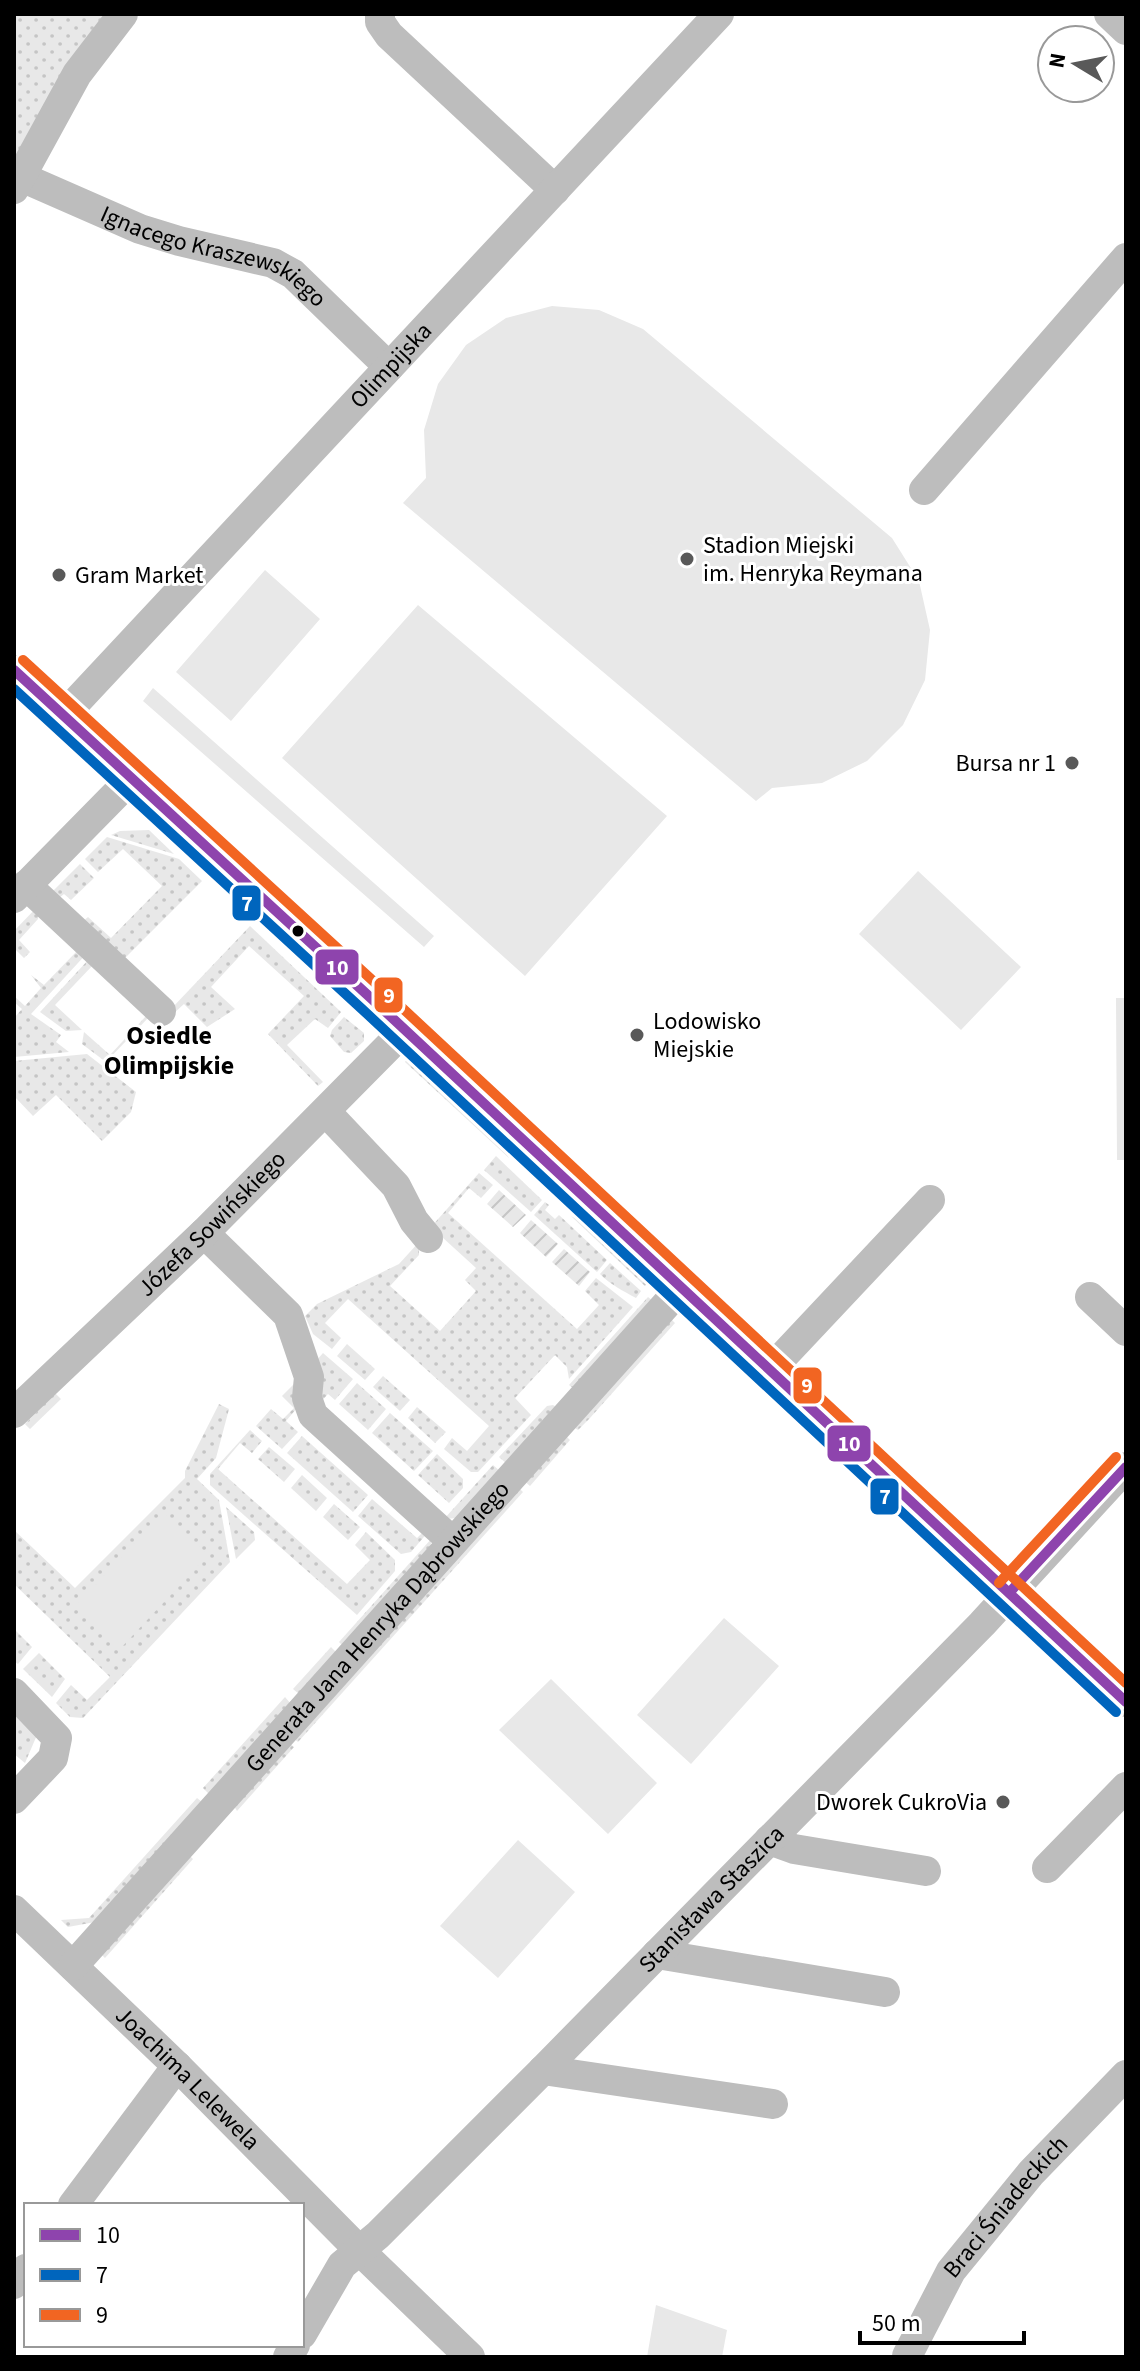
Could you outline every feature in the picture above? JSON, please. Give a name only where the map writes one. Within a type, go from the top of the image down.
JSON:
[{"type":"street","points":[[16,182],[77,74],[123,14]]},
{"type":"street","points":[[380,14],[380,22],[389,35],[555,190]]},
{"type":"street","name":"Olimpijska","points":[[63,716],[719,14]]},
{"type":"street","points":[[1109,14],[1126,30]]},
{"type":"street","name":"Ignacego Kraszewskiego","points":[[16,182],[140,229],[273,263],[293,274],[389,367]]},
{"type":"street","points":[[924,490],[1126,258]]},
{"type":"street","points":[[14,670],[771,1369],[1126,1702]]},
{"type":"street","points":[[131,779],[20,892],[161,1011]]},
{"type":"street","name":"Józefa Sowińskiego","points":[[14,1413],[204,1233],[404,1031]]},
{"type":"street","points":[[326,1112],[396,1186],[414,1221],[428,1238]]},
{"type":"street","points":[[771,1369],[930,1200]]},
{"type":"street","points":[[204,1233],[288,1315],[309,1377],[308,1406],[313,1415],[452,1541]]},
{"type":"street","name":"Generała Jana Henryka Dąbrowskiego","points":[[73,1966],[681,1288]]},
{"type":"street","points":[[1090,1297],[1126,1331]]},
{"type":"street","name":"Stanisława Staszica","points":[[304,2331],[342,2265],[378,2235],[543,2070],[982,1624],[1126,1467]]},
{"type":"street","points":[[14,1693],[57,1738],[53,1758],[14,1799]]},
{"type":"street","points":[[1047,1868],[1126,1787]]},
{"type":"street","points":[[769,1840],[794,1849],[926,1871]]},
{"type":"street","name":"Joachima Lelewela","points":[[14,1910],[177,2066],[470,2357]]},
{"type":"street","points":[[657,1954],[885,1992]]},
{"type":"street","points":[[74,2203],[177,2066]]},
{"type":"street","points":[[543,2070],[773,2104]]},
{"type":"street","name":"Braci Śniadeckich","points":[[907,2356],[951,2271],[1031,2173],[1126,2075]]},
{"type":"shaded area","points":[[14,14],[111,14],[14,166]]},
{"type":"shaded area","name":"Stadion Miejski im. Henryka Reymana","points":[[552,306],[599,310],[643,329],[892,538],[919,581],[930,630],[925,680],[903,725],[867,761],[822,783],[772,788],[756,801],[403,503],[426,478],[424,430],[438,384],[466,345],[506,318]]},
{"type":"shaded area","points":[[265,570],[320,619],[231,721],[176,672]]},
{"type":"shaded area","points":[[418,605],[667,816],[525,976],[282,758]]},
{"type":"shaded area","points":[[153,688],[434,936],[424,947],[143,701]]},
{"type":"shaded area","points":[[149,830],[174,854],[111,835],[120,831]]},
{"type":"shaded area","points":[[169,830],[210,868],[207,875],[166,835]]},
{"type":"shaded area","points":[[107,837],[179,859],[202,881],[122,961],[171,1009],[250,926],[341,1012],[328,1028],[315,1019],[287,1045],[323,1082],[318,1086],[268,1034],[304,996],[249,946],[211,987],[235,1009],[207,1027],[184,1004],[173,1014],[81,923],[88,917],[111,938],[162,886],[123,849],[98,872],[85,859]]},
{"type":"shaded area","points":[[80,864],[94,878],[71,900],[64,894],[59,898],[48,896]]},
{"type":"shaded area","points":[[918,871],[1021,967],[961,1030],[859,934]]},
{"type":"shaded area","points":[[39,905],[38,919],[19,940],[30,952],[24,958],[14,948],[14,931]]},
{"type":"shaded area","points":[[77,951],[89,951],[31,1014],[61,1035],[56,1042],[69,1052],[14,1057],[14,1018],[22,1009],[14,1002],[14,996],[25,1006],[41,988],[31,975],[44,985]]},
{"type":"shaded area","points":[[90,958],[93,965],[55,1005],[82,1030],[66,1031],[40,1012]]},
{"type":"shaded area","points":[[1116,998],[1126,998],[1126,1160],[1117,1160]]},
{"type":"shaded area","points":[[146,1016],[148,1018],[106,1062],[82,1044],[84,1032],[110,1055]]},
{"type":"shaded area","points":[[344,1017],[364,1033],[364,1041],[351,1053],[344,1052],[330,1036]]},
{"type":"shaded area","points":[[87,1054],[136,1092],[131,1112],[102,1141],[56,1095],[33,1116],[14,1096],[14,1061]]},
{"type":"shaded area","points":[[411,1055],[493,1130],[509,1158],[405,1062]]},
{"type":"shaded area","points":[[496,1156],[542,1200],[531,1212],[484,1170]]},
{"type":"shaded area","points":[[479,1173],[493,1185],[481,1198],[469,1188],[448,1213],[577,1329],[599,1305],[585,1291],[596,1278],[633,1307],[569,1379],[567,1367],[555,1355],[515,1398],[531,1415],[478,1472],[471,1472],[444,1449],[452,1438],[467,1451],[489,1426],[348,1299],[325,1323],[341,1338],[332,1349],[313,1334],[305,1316],[317,1304],[399,1264],[419,1242],[419,1255],[390,1286],[440,1331],[476,1291],[465,1280],[476,1268],[431,1227]]},
{"type":"shaded area","points":[[499,1190],[526,1215],[513,1227],[487,1204]]},
{"type":"shaded area","points":[[545,1202],[549,1205],[545,1210],[555,1219],[559,1215],[607,1260],[597,1272],[534,1215]]},
{"type":"shaded area","points":[[571,1216],[609,1238],[653,1278],[645,1286]]},
{"type":"shaded area","points":[[531,1220],[558,1244],[546,1257],[520,1233]]},
{"type":"shaded area","points":[[564,1249],[590,1272],[579,1286],[552,1262]]},
{"type":"shaded area","points":[[610,1263],[641,1291],[636,1298],[600,1274]]},
{"type":"shaded area","points":[[648,1297],[653,1301],[574,1389],[569,1385]]},
{"type":"shaded area","points":[[670,1318],[675,1323],[590,1418],[578,1430],[575,1428]]},
{"type":"shaded area","points":[[347,1344],[375,1369],[365,1380],[337,1356]]},
{"type":"shaded area","points":[[323,1353],[353,1379],[335,1400],[328,1394],[317,1406],[316,1361]]},
{"type":"shaded area","points":[[383,1376],[410,1400],[400,1411],[373,1387]]},
{"type":"shaded area","points":[[300,1378],[297,1408],[286,1421],[298,1432],[282,1449],[256,1426],[271,1409],[283,1419],[294,1408],[282,1396]]},
{"type":"shaded area","points":[[357,1383],[386,1409],[368,1430],[339,1404]]},
{"type":"shaded area","points":[[55,1393],[61,1399],[30,1429],[25,1424]]},
{"type":"shaded area","points":[[219,1404],[229,1409],[216,1458],[197,1479],[219,1500],[230,1562],[83,1718],[70,1717],[56,1703],[71,1685],[87,1700],[110,1677],[14,1584],[14,1530],[75,1588],[185,1478],[185,1471]]},
{"type":"shaded area","points":[[547,1406],[558,1408],[507,1464],[499,1457]]},
{"type":"shaded area","points":[[417,1407],[446,1432],[435,1443],[408,1418]]},
{"type":"shaded area","points":[[390,1413],[433,1451],[414,1471],[372,1433]]},
{"type":"shaded area","points":[[250,1430],[262,1441],[252,1453],[240,1443],[218,1469],[347,1584],[370,1560],[355,1545],[366,1532],[395,1560],[395,1571],[357,1615],[210,1485],[210,1474]]},
{"type":"shaded area","points":[[565,1435],[570,1440],[530,1486],[523,1480]]},
{"type":"shaded area","points":[[302,1436],[368,1495],[353,1512],[287,1453]]},
{"type":"shaded area","points":[[269,1447],[295,1469],[284,1482],[258,1459]]},
{"type":"shaded area","points":[[437,1454],[463,1479],[463,1488],[449,1503],[418,1475]]},
{"type":"shaded area","points":[[493,1465],[501,1472],[458,1518],[444,1519]]},
{"type":"shaded area","points":[[302,1475],[327,1498],[316,1511],[291,1488]]},
{"type":"shaded area","points":[[518,1487],[523,1492],[298,1742],[292,1737]]},
{"type":"shaded area","points":[[372,1499],[417,1538],[428,1527],[429,1531],[411,1552],[401,1554],[358,1516]]},
{"type":"shaded area","points":[[334,1504],[360,1527],[348,1540],[323,1517]]},
{"type":"shaded area","points":[[226,1507],[254,1532],[255,1540],[236,1559]]},
{"type":"shaded area","points":[[163,1512],[208,1555],[120,1649],[75,1607]]},
{"type":"shaded area","points":[[432,1538],[430,1548],[343,1646],[339,1642]]},
{"type":"shaded area","points":[[724,1618],[779,1666],[691,1764],[637,1715]]},
{"type":"shaded area","points":[[14,1629],[32,1647],[18,1664],[14,1661]]},
{"type":"shaded area","points":[[331,1647],[337,1653],[299,1694],[293,1689]]},
{"type":"shaded area","points":[[39,1653],[65,1679],[52,1697],[23,1669]]},
{"type":"shaded area","points":[[551,1679],[657,1783],[608,1834],[499,1730]]},
{"type":"shaded area","points":[[285,1697],[291,1704],[209,1794],[203,1788]]},
{"type":"shaded area","points":[[14,1714],[37,1735],[25,1763],[14,1754]]},
{"type":"shaded area","points":[[288,1742],[294,1747],[237,1811],[234,1806]]},
{"type":"shaded area","points":[[197,1798],[202,1802],[95,1922],[68,1927],[61,1920],[89,1918]]},
{"type":"shaded area","points":[[518,1840],[575,1892],[498,1978],[440,1926]]},
{"type":"shaded area","points":[[187,1853],[193,1859],[105,1958],[100,1953]]},
{"type":"shaded area","points":[[656,2305],[727,2330],[722,2357],[647,2357]]},
{"type":"transit line","name":"9","points":[[23,660],[383,990],[1126,1683]]},
{"type":"transit line","name":"10","points":[[14,670],[1126,1702]]},
{"type":"transit line","name":"7","points":[[14,689],[1116,1712]]},
{"type":"transit line","name":"9","points":[[999,1583],[1116,1457]]},
{"type":"transit line","name":"10","points":[[1009,1593],[1126,1467]]},
{"type":"place","name":"Stadion Miejski im. Henryka Reymana","points":[[687,559]]},
{"type":"place","name":"Gram Market","points":[[59,575]]},
{"type":"place","name":"Bursa nr 1","points":[[1072,763]]},
{"type":"place","name":"Lodowisko Miejskie","points":[[637,1035]]},
{"type":"place","name":"Dworek CukroVia","points":[[1003,1802]]},
{"type":"district","name":"Osiedle Olimpijskie","points":[[169,1050]]}]
